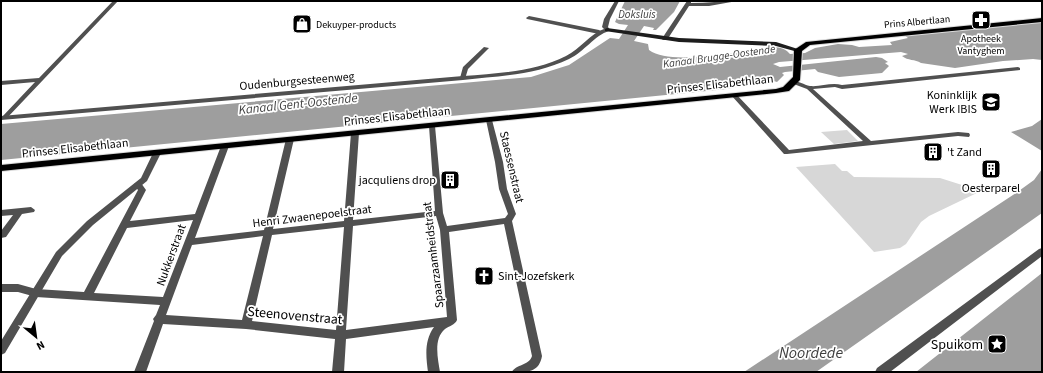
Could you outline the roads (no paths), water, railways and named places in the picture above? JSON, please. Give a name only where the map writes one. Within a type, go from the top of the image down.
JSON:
[{"type":"main road","name":"Prins Albertlaan","points":[[797,52],[804,44],[821,40],[1042,20]]},
{"type":"main road","points":[[607,30],[666,39],[776,44],[797,52],[797,78],[793,82]]},
{"type":"main road","name":"Prinses Elisabethlaan","points":[[1,168],[734,96],[782,90],[793,82]]},
{"type":"street","points":[[3,118],[116,1]]},
{"type":"street","points":[[528,18],[599,32],[607,30],[605,27],[607,19],[618,1]]},
{"type":"street","points":[[666,39],[668,33],[688,3],[709,5],[734,1]]},
{"type":"street","name":"Oudenburgsesteenweg","points":[[3,118],[507,73],[552,64],[567,58],[589,42],[599,32]]},
{"type":"street","points":[[463,78],[465,68],[486,48]]},
{"type":"street","points":[[793,82],[809,88],[1018,69]]},
{"type":"street","points":[[1,83],[40,80]]},
{"type":"street","points":[[809,88],[869,143]]},
{"type":"street","points":[[734,96],[787,152],[958,134],[966,135]]},
{"type":"street","name":"Staessenstraat","points":[[489,120],[499,162],[503,189],[512,214],[508,221],[537,356],[534,366],[518,372]]},
{"type":"street","name":"Spaarzaamheidstraat","points":[[432,126],[439,214],[444,230],[452,320],[439,327],[432,341],[431,347],[434,372]]},
{"type":"street","points":[[338,372],[355,133]]},
{"type":"street","points":[[246,324],[290,139]]},
{"type":"street","name":"Nukkerstraat","points":[[140,372],[158,319],[225,146]]},
{"type":"street","points":[[1,350],[60,254],[90,223],[144,179],[157,153]]},
{"type":"street","points":[[87,296],[142,190],[138,185]]},
{"type":"street","points":[[1,213],[31,210]]},
{"type":"street","points":[[3,235],[20,211]]},
{"type":"street","name":"Henri Zwaenepoelstraat","points":[[188,242],[439,214]]},
{"type":"street","points":[[123,225],[198,217]]},
{"type":"street","points":[[444,230],[508,221]]},
{"type":"street","points":[[882,372],[1042,251]]},
{"type":"street","points":[[1,288],[18,288],[36,293],[166,301]]},
{"type":"street","name":"Steenovenstraat","points":[[158,319],[246,324],[341,335],[452,320]]},
{"type":"water","points":[[625,1],[680,1],[674,12],[656,30],[653,30],[654,28],[644,26],[634,41],[648,44],[649,50],[668,57],[742,54],[770,51],[770,48],[776,47],[784,49],[790,54],[805,53],[815,48],[838,44],[859,47],[892,45],[890,42],[908,38],[904,35],[1042,22],[1042,60],[1033,59],[1003,61],[955,68],[921,63],[904,58],[902,56],[908,54],[901,52],[779,62],[773,64],[780,67],[876,57],[882,58],[888,62],[885,63],[889,66],[882,73],[839,77],[818,72],[815,69],[782,73],[784,75],[777,82],[766,81],[727,89],[1,160],[1,124],[531,77],[569,65],[610,38],[619,39],[628,25],[615,22]]},
{"type":"water","points":[[1042,119],[1042,151],[1011,132],[1032,126]]},
{"type":"water","name":"Noordede","points":[[1042,169],[1042,213],[816,372],[744,372],[1016,193],[1034,180]]},
{"type":"water","name":"Spuikom","points":[[1042,273],[1042,372],[916,372]]},
{"type":"place","name":"Apotheek Vantyghem","points":[[981,20]]},
{"type":"place","name":"Dekuyper-products","points":[[302,24]]},
{"type":"place","name":"Koninklijk Werk IBIS","points":[[991,102]]},
{"type":"place","name":"'t Zand","points":[[933,152]]},
{"type":"place","name":"Oesterparel","points":[[991,169]]},
{"type":"place","name":"jacquliens drop","points":[[450,180]]},
{"type":"place","name":"Sint-Jozefskerk","points":[[484,276]]},
{"type":"place","name":"Spuikom","points":[[997,344]]},
{"type":"water label","name":"Doksluis","points":[[637,14]]},
{"type":"water label","name":"Kanaal Brugge-Oostende","points":[[719,56]]},
{"type":"water label","name":"Kanaal Gent-Oostende","points":[[298,103]]}]
